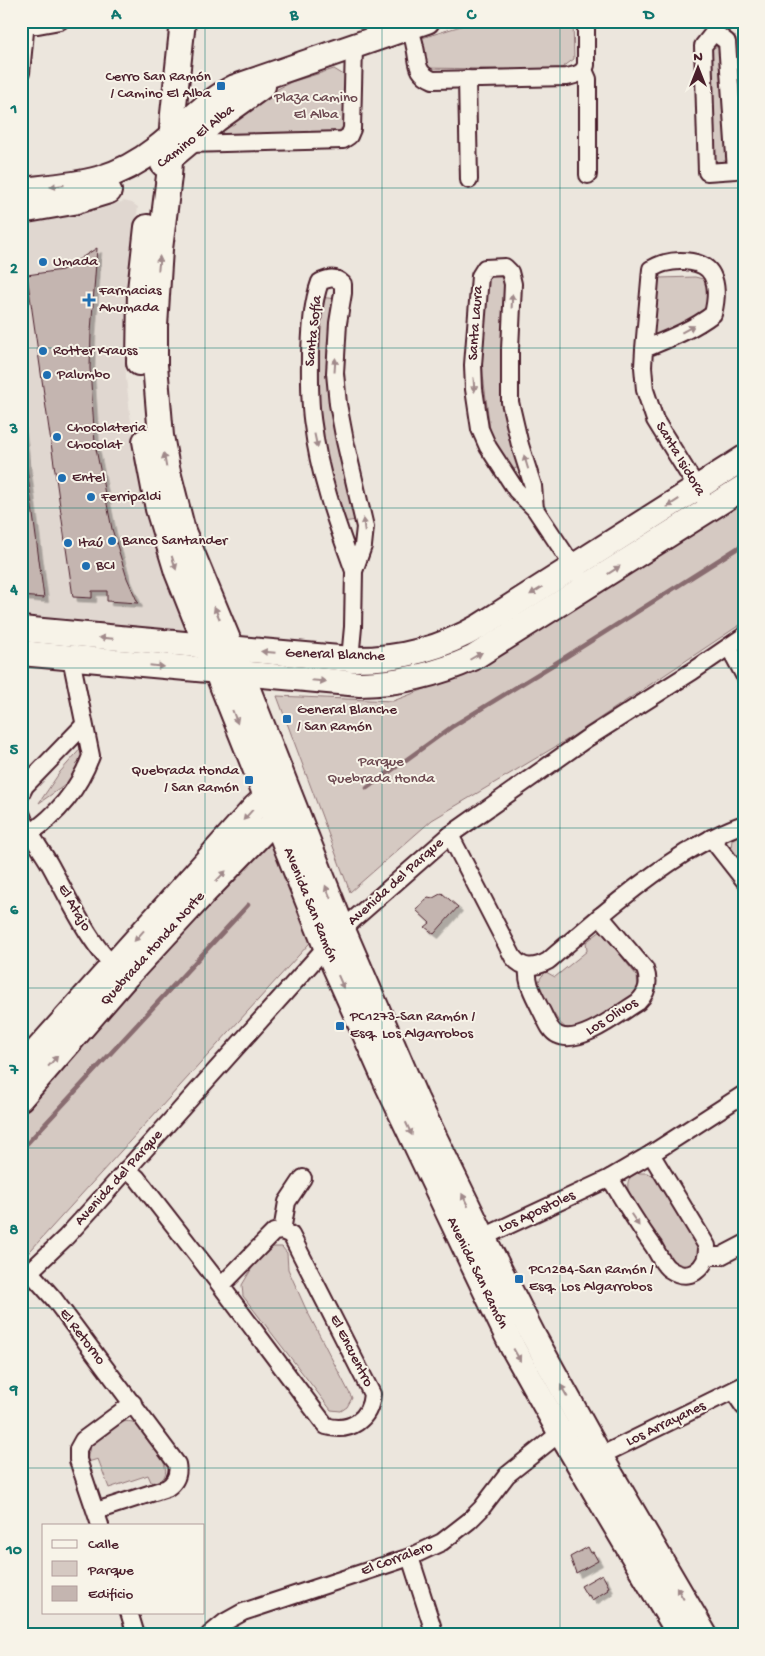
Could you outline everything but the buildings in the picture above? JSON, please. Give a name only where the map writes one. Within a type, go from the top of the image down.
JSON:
[{"type":"street","points":[[21,73],[24,24],[38,25],[60,21]]},
{"type":"street","name":"Avenida San Ramón","points":[[183,21],[160,249],[155,326],[155,365],[161,436],[183,531],[242,674],[276,792]]},
{"type":"street","points":[[586,21],[587,56],[584,70],[588,79],[588,175]]},
{"type":"street","points":[[418,24],[415,47],[418,69],[424,76],[432,80],[567,77],[577,75],[584,70]]},
{"type":"street","name":"Camino El Alba","points":[[21,211],[74,202],[103,194],[171,145],[222,94],[249,81],[418,24]]},
{"type":"street","points":[[714,26],[726,42],[736,170],[707,172],[703,46],[714,26]]},
{"type":"street","points":[[171,145],[343,140],[349,136],[352,128],[354,46]]},
{"type":"street","points":[[467,79],[469,180]]},
{"type":"street","name":"Avenida San Ramón","points":[[171,145],[143,252],[138,338],[141,405],[151,476],[177,572],[217,672],[343,930],[416,1099],[473,1241],[513,1348],[571,1428],[680,1635]]},
{"type":"street","name":"Camino El Alba","points":[[21,190],[103,179],[171,145]]},
{"type":"street","name":"Santa Isidora","points":[[644,348],[672,338],[704,322],[714,314],[716,298],[712,275],[705,267],[695,263],[680,261],[664,263],[651,269],[644,348],[643,367],[645,390],[655,420],[710,509]]},
{"type":"street","name":"Santa Laura","points":[[535,509],[534,486],[520,444],[510,402],[513,284],[510,272],[505,267],[485,268],[480,276],[473,365],[474,389],[480,429],[488,447],[516,490],[535,509],[587,587]]},
{"type":"street","name":"Santa Sofía","points":[[350,659],[354,627],[354,571],[335,518],[322,473],[312,426],[311,337],[320,282],[330,278],[338,279],[343,284],[335,373],[338,404],[365,527],[364,546],[354,571]]},
{"type":"street","points":[[312,407],[338,404]]},
{"type":"street","name":"General Blanche","points":[[21,629],[350,659],[393,658],[414,654],[451,642],[480,626],[744,458]]},
{"type":"street","name":"General Blanche","points":[[21,653],[360,684],[399,682],[418,678],[437,673],[473,658],[744,488]]},
{"type":"street","name":"Avenida del Parque","points":[[26,1276],[66,1237],[326,947],[416,864],[450,834],[586,740],[744,636]]},
{"type":"street","points":[[729,647],[744,675]]},
{"type":"street","points":[[29,834],[42,825],[74,790],[85,772],[91,756],[90,743],[84,725],[71,658]]},
{"type":"street","points":[[21,794],[25,786],[84,725]]},
{"type":"street","name":"Quebrada Honda Norte","points":[[24,1082],[276,792]]},
{"type":"street","name":"El Atajo","points":[[21,813],[29,834],[95,944],[120,971]]},
{"type":"street","name":"Avenida San Ramón","points":[[286,815],[326,947],[388,1086],[473,1241]]},
{"type":"street","name":"Quebrada Honda Norte","points":[[120,971],[202,895],[265,830],[286,815]]},
{"type":"street","points":[[450,834],[513,957],[519,964],[528,967],[539,966],[548,960],[643,881],[711,838],[744,824]]},
{"type":"street","points":[[711,838],[744,880]]},
{"type":"street","name":"Los Olivos","points":[[528,967],[527,976],[530,987],[550,1028],[559,1036],[569,1038],[582,1036],[638,1002],[648,989],[645,969],[600,916]]},
{"type":"street","name":"Los Apostoles","points":[[473,1241],[610,1178],[744,1094]]},
{"type":"street","points":[[610,1178],[630,1212],[668,1268],[679,1275],[687,1276],[695,1272],[704,1265],[707,1256],[707,1246],[651,1154]]},
{"type":"street","name":"El Encuentro","points":[[127,1169],[137,1178],[221,1286],[326,1426],[340,1429],[347,1428],[359,1422],[369,1410],[372,1394],[295,1240],[292,1235],[282,1231]]},
{"type":"street","points":[[221,1286],[274,1232],[282,1231],[287,1202],[303,1178]]},
{"type":"street","points":[[707,1256],[720,1256],[744,1244]]},
{"type":"street","name":"El Retorno","points":[[26,1276],[54,1299],[133,1403],[176,1460],[178,1467],[177,1476],[167,1488],[98,1518],[78,1460],[78,1449],[86,1438],[133,1403]]},
{"type":"street","name":"Los Arrayanes","points":[[600,1456],[739,1388],[744,1407]]},
{"type":"street","name":"Avenida San Ramón","points":[[571,1428],[600,1456],[705,1635]]},
{"type":"street","name":"El Corralero","points":[[209,1635],[224,1622],[243,1612],[410,1557],[434,1546],[457,1532],[481,1510],[507,1475],[523,1461],[571,1428]]},
{"type":"street","points":[[410,1557],[434,1635]]},
{"type":"street","points":[[130,1614],[136,1635]]},
{"type":"shaded area","points":[[124,201],[138,207],[128,275],[125,344],[126,378],[134,449],[150,518],[187,626],[184,635],[21,625],[21,224],[89,213]]},
{"type":"green space","points":[[477,21],[573,21],[574,59],[559,70],[422,68],[422,38]]},
{"type":"green space","points":[[710,47],[727,47],[730,162],[713,162]]},
{"type":"green space","name":"Plaza Camino El Alba","points":[[334,69],[347,77],[347,124],[332,136],[215,140],[212,135],[242,108],[291,82]]},
{"type":"green space","points":[[489,275],[506,278],[523,465],[512,470],[502,460],[490,430],[483,375],[481,323]]},
{"type":"green space","points":[[695,277],[707,280],[713,307],[652,337],[659,278]]},
{"type":"green space","points":[[319,297],[337,299],[330,376],[337,443],[356,520],[344,522],[326,472],[314,379]]},
{"type":"green space","name":"Parque Quebrada Honda","points":[[744,501],[744,622],[570,738],[432,820],[350,892],[277,696],[393,701],[478,669]]},
{"type":"green space","points":[[83,746],[85,755],[71,781],[39,803],[60,772]]},
{"type":"green space","points":[[738,835],[744,844],[744,867],[731,847],[732,840]]},
{"type":"green space","points":[[276,842],[318,934],[21,1261],[21,1110],[254,849]]},
{"type":"green space","points":[[601,931],[637,976],[638,988],[630,998],[582,1027],[566,1028],[549,1006],[542,992],[539,980],[546,972],[555,977],[587,951],[586,942]]},
{"type":"green space","points":[[637,1173],[647,1173],[655,1176],[702,1250],[698,1260],[692,1266],[688,1268],[672,1267],[628,1190],[629,1179]]},
{"type":"green space","points":[[271,1247],[282,1247],[287,1253],[288,1269],[305,1307],[352,1398],[347,1407],[341,1411],[331,1410],[243,1296],[242,1285],[252,1268]]},
{"type":"green space","points":[[129,1421],[140,1426],[162,1458],[166,1471],[160,1481],[152,1484],[148,1475],[109,1488],[98,1459],[88,1462],[90,1449],[98,1438],[123,1422]]},
{"type":"waterway","points":[[367,788],[453,726],[744,544]]},
{"type":"waterway","points":[[21,1150],[248,905]]},
{"type":"place","name":"Cerro San Ramón / Camino El Alba","points":[[221,86]]},
{"type":"place","name":"Umada","points":[[43,262]]},
{"type":"place","name":"Farmacias Ahumada","points":[[89,300]]},
{"type":"place","name":"Rotter Krauss","points":[[43,351]]},
{"type":"place","name":"Palumbo","points":[[47,375]]},
{"type":"place","name":"Chocolateria Chocolat","points":[[57,437]]},
{"type":"place","name":"Entel","points":[[62,478]]},
{"type":"place","name":"Ferripaldi","points":[[91,497]]},
{"type":"place","name":"Banco Santander","points":[[112,541]]},
{"type":"place","name":"Itaú","points":[[68,543]]},
{"type":"place","name":"BCI","points":[[86,566]]},
{"type":"place","name":"General Blanche / San Ramón","points":[[287,719]]},
{"type":"place","name":"Quebrada Honda / San Ramón","points":[[249,780]]},
{"type":"place","name":"PC1273-San Ramón / Esq. Los Algarrobos","points":[[340,1026]]},
{"type":"place","name":"PC1284-San Ramón / Esq. Los Algarrobos","points":[[519,1279]]}]
